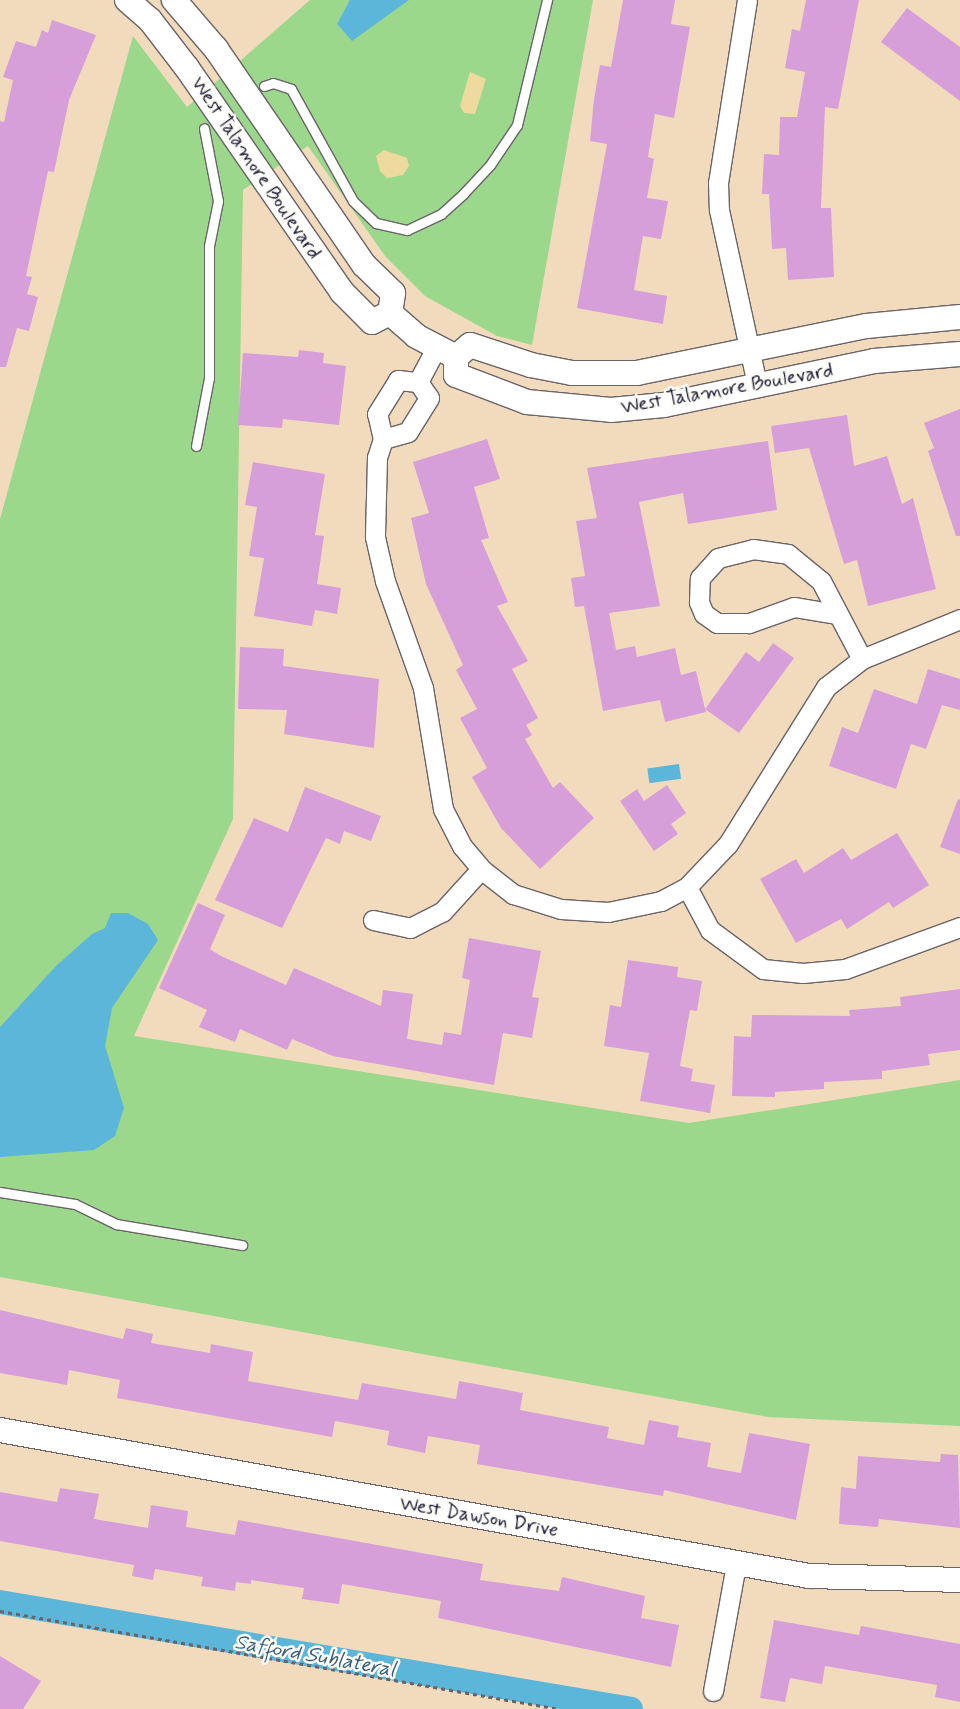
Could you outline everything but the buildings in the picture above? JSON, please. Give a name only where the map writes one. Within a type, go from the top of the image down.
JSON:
[{"type":"street","name":"West Talamore Boulevard","points":[[127,0],[150,20],[187,68],[342,292],[372,322],[390,313],[393,293],[364,265],[216,50],[174,0]]},
{"type":"street","points":[[747,0],[718,182],[719,210],[757,385]]},
{"type":"street","points":[[390,313],[446,353],[418,382]]},
{"type":"street","name":"West Talamore Boulevard","points":[[960,317],[866,326],[637,372],[602,374],[531,365],[470,345],[446,353],[456,375],[527,402],[569,408],[664,405],[874,360],[960,354]]},
{"type":"street","points":[[383,439],[408,432],[429,398],[418,382],[398,380],[378,414],[383,439],[377,458],[375,537],[385,581],[423,688],[443,809],[462,846],[481,868],[514,894],[561,909],[608,912],[661,901],[687,887],[728,844],[826,687],[862,659],[960,619]]},
{"type":"street","points":[[836,614],[794,607],[749,623],[717,623],[704,614],[699,602],[700,578],[718,558],[753,550],[788,554],[821,581],[836,614],[862,659]]},
{"type":"street","points":[[373,920],[410,928],[434,916],[481,868]]},
{"type":"street","points":[[687,887],[710,930],[763,968],[803,973],[845,969],[957,931]]},
{"type":"street","name":"West Dawson Drive","points":[[0,1430],[809,1576],[960,1580]]},
{"type":"street","points":[[713,1691],[736,1564]]},
{"type":"lane","points":[[264,86],[272,83],[290,89],[353,201],[376,223],[407,230],[442,214],[463,194],[490,165],[517,125],[547,0]]},
{"type":"lane","points":[[196,446],[209,378],[209,246],[218,202],[204,128]]},
{"type":"lane","points":[[0,1192],[75,1204],[116,1224],[242,1246]]},
{"type":"path","points":[[0,1612],[558,1709]]},
{"type":"green space","points":[[310,0],[593,0],[532,345],[497,336],[425,296],[385,256],[308,146],[243,190],[233,819],[134,1036],[689,1123],[960,1080],[960,1426],[768,1417],[0,1277],[0,519],[133,36],[187,107]]},
{"type":"sand","points":[[470,72],[486,79],[475,114],[464,113],[460,106]]},
{"type":"sand","points":[[384,150],[407,158],[409,166],[403,175],[387,178],[380,171],[376,156]]},
{"type":"water","points":[[350,0],[409,0],[352,41],[337,24]]},
{"type":"water","points":[[679,764],[681,779],[649,783],[647,768]]},
{"type":"water","points":[[111,913],[128,913],[148,924],[158,940],[112,1008],[105,1046],[124,1108],[115,1136],[94,1150],[0,1157],[0,1027],[56,966],[92,934],[105,928]]},
{"type":"waterway","name":"Safford Sublateral","points":[[0,1602],[631,1709]]}]
